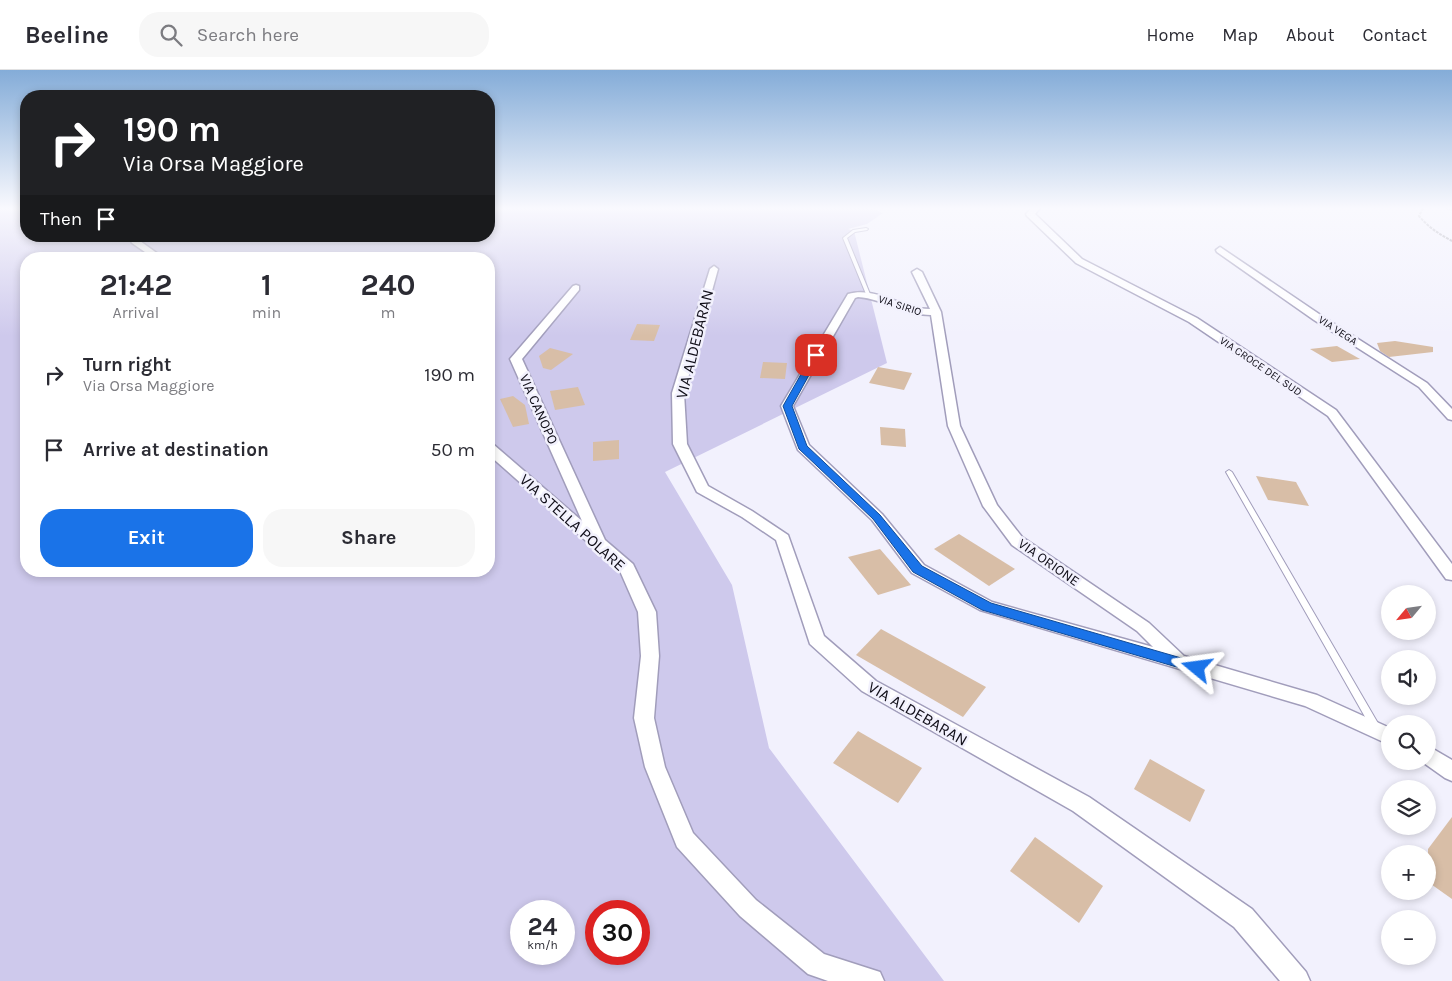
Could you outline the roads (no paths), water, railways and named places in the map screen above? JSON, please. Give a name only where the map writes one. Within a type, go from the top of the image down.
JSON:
[{"type":"street","name":"VIA CROCE DEL SUD","points":[[1068,251],[1079,261],[1193,320],[1332,413],[1452,575]]},
{"type":"street","name":"VIA VEGA","points":[[1221,251],[1318,318],[1423,385],[1452,416]]},
{"type":"street","name":"VIA ALDEBARAN","points":[[714,269],[678,393],[680,444],[702,489],[747,514],[783,538],[816,639],[869,686],[1081,804],[1243,918],[1297,981]]},
{"type":"street","name":"VIA SIRIO","points":[[917,272],[936,312],[926,313],[905,308],[868,294],[857,292],[851,296],[787,406],[802,447],[876,517],[918,569],[986,606],[1178,663]]},
{"type":"street","name":"VIA CANOPO","points":[[576,288],[516,359],[600,544]]},
{"type":"street","name":"VIA ORIONE","points":[[936,312],[954,426],[990,506],[1017,541],[1143,627],[1178,663]]},
{"type":"street","name":"VIA STELLA POLARE","points":[[495,453],[626,568],[646,612],[650,656],[644,718],[655,767],[686,840],[748,908],[817,965],[871,981]]},
{"type":"street","points":[[1178,663],[1310,700],[1381,734]]},
{"type":"street","points":[[1436,761],[1452,772]]},
{"type":"lane","points":[[850,251],[868,294]]},
{"type":"lane","points":[[1229,472],[1381,730]]}]
